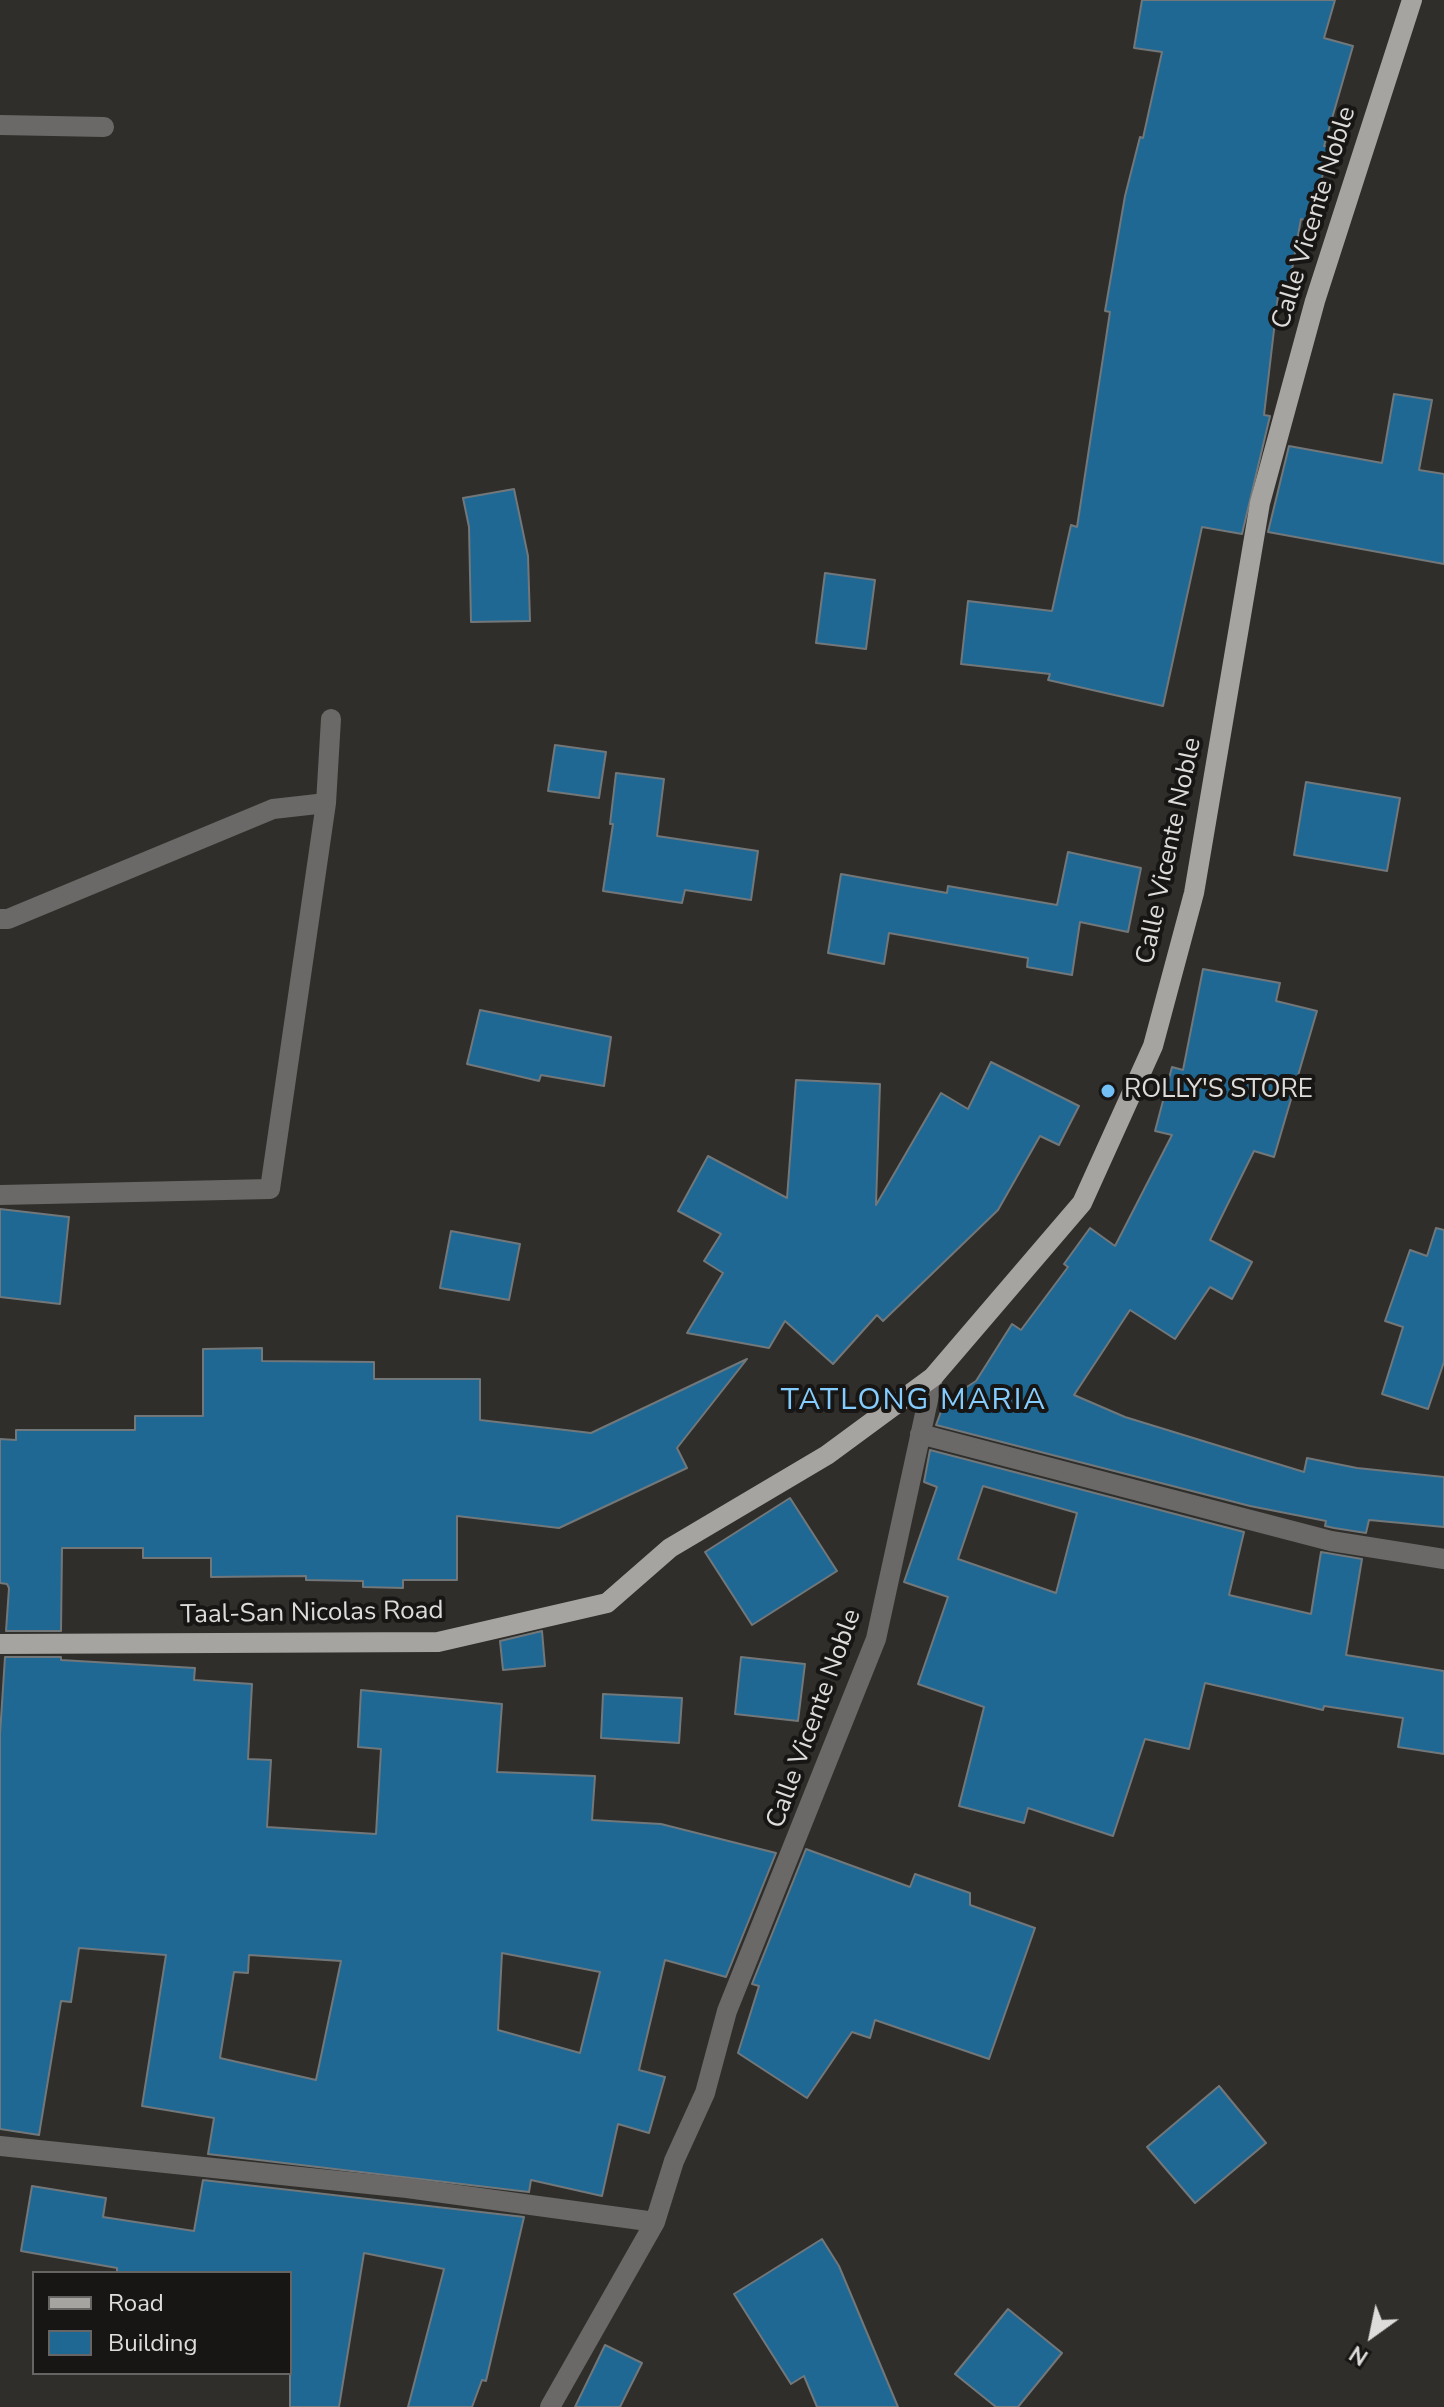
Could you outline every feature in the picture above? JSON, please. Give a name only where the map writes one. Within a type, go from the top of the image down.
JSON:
[{"type":"main road","name":"Calle Vicente Noble","points":[[933,1377],[1082,1203],[1153,1046],[1194,893],[1260,503],[1315,301],[1412,0]]},
{"type":"main road","name":"Taal-San Nicolas Road","points":[[0,1644],[438,1642],[607,1603],[670,1548],[827,1455],[933,1377]]},
{"type":"street","points":[[0,125],[104,127]]},
{"type":"street","points":[[0,1195],[270,1189],[326,803],[331,719]]},
{"type":"street","points":[[0,919],[51,902],[273,809],[326,803]]},
{"type":"street","name":"Calle Vicente Noble","points":[[550,2407],[655,2222],[674,2161],[705,2093],[727,2011],[876,1639],[933,1377]]},
{"type":"street","points":[[920,1434],[1331,1541],[1444,1559]]},
{"type":"street","points":[[0,2146],[407,2188],[655,2222]]},
{"type":"building","points":[[1142,0],[1335,0],[1324,38],[1353,46],[1324,146],[1329,147],[1312,222],[1301,219],[1287,298],[1278,296],[1264,415],[1270,416],[1242,534],[1202,527],[1163,706],[1048,680],[1050,674],[961,664],[968,601],[1052,611],[1071,525],[1077,527],[1110,312],[1105,311],[1125,196],[1140,137],[1143,138],[1162,52],[1134,48]]},
{"type":"building","points":[[1394,394],[1432,400],[1419,470],[1444,474],[1444,564],[1268,532],[1289,446],[1382,463]]},
{"type":"building","points":[[514,489],[528,556],[530,621],[471,622],[469,527],[463,498]]},
{"type":"building","points":[[825,573],[875,580],[866,649],[816,643]]},
{"type":"building","points":[[555,745],[606,752],[599,798],[548,791]]},
{"type":"building","points":[[616,773],[664,779],[657,836],[758,851],[751,900],[685,890],[682,903],[603,891],[613,824],[610,824]]},
{"type":"building","points":[[1306,782],[1400,798],[1387,871],[1294,855]]},
{"type":"building","points":[[1068,852],[1141,868],[1128,932],[1080,922],[1072,975],[1027,967],[1028,958],[889,933],[884,964],[828,953],[841,874],[947,893],[948,886],[1057,905]]},
{"type":"building","points":[[1203,969],[1280,983],[1276,1001],[1317,1011],[1274,1157],[1254,1151],[1210,1240],[1252,1262],[1232,1299],[1210,1287],[1175,1339],[1130,1310],[1074,1395],[1125,1417],[1304,1472],[1307,1458],[1357,1468],[1444,1477],[1444,1527],[1369,1520],[1366,1533],[1334,1528],[1325,1526],[1326,1521],[1250,1506],[936,1425],[945,1401],[976,1381],[1012,1324],[1021,1330],[1068,1267],[1064,1264],[1090,1228],[1115,1246],[1172,1135],[1155,1131],[1172,1067],[1183,1070]]},
{"type":"building","points":[[480,1010],[611,1037],[604,1086],[541,1075],[539,1081],[467,1064]]},
{"type":"building","points":[[991,1062],[1079,1106],[1059,1145],[1040,1136],[998,1210],[883,1321],[877,1315],[833,1364],[785,1321],[769,1348],[687,1333],[723,1273],[704,1261],[721,1234],[678,1211],[708,1156],[787,1198],[796,1080],[880,1084],[876,1205],[941,1093],[968,1109]]},
{"type":"building","points":[[0,1209],[69,1217],[60,1304],[0,1297]]},
{"type":"building","points":[[1436,1228],[1444,1230],[1444,1362],[1428,1409],[1382,1394],[1403,1327],[1385,1321],[1410,1250],[1427,1256]]},
{"type":"building","points":[[451,1231],[520,1244],[509,1300],[440,1288]]},
{"type":"building","points":[[262,1348],[262,1361],[374,1362],[374,1379],[480,1379],[480,1420],[591,1433],[747,1359],[677,1448],[687,1468],[559,1528],[457,1516],[457,1580],[403,1580],[403,1588],[363,1587],[363,1581],[306,1580],[306,1576],[211,1577],[211,1558],[143,1558],[143,1548],[62,1548],[61,1631],[6,1631],[9,1588],[7,1584],[0,1583],[0,1439],[16,1440],[16,1430],[135,1430],[135,1416],[203,1416],[203,1349]]},
{"type":"building","points":[[930,1450],[1244,1532],[1229,1595],[1311,1614],[1321,1552],[1362,1559],[1346,1655],[1444,1671],[1444,1754],[1398,1747],[1403,1718],[1324,1706],[1323,1710],[1205,1683],[1189,1749],[1145,1739],[1113,1836],[1028,1808],[1024,1823],[959,1806],[984,1707],[918,1684],[948,1597],[904,1582],[937,1487],[924,1482]],"holes":[[[983,1486],[1077,1513],[1056,1593],[958,1559]]]},
{"type":"building","points":[[790,1498],[837,1571],[752,1625],[705,1552]]},
{"type":"building","points":[[542,1631],[545,1666],[503,1670],[500,1641]]},
{"type":"building","points":[[5,1657],[61,1657],[61,1660],[195,1668],[194,1680],[252,1684],[248,1759],[271,1760],[267,1827],[376,1834],[381,1749],[358,1747],[361,1690],[502,1704],[497,1772],[595,1776],[592,1820],[661,1824],[776,1853],[726,1977],[665,1960],[639,2070],[665,2077],[649,2133],[618,2124],[602,2196],[531,2180],[529,2192],[208,2154],[214,2118],[142,2106],[166,1955],[79,1948],[71,2002],[61,2001],[39,2135],[0,2129],[0,1734]],"holes":[[[502,1953],[600,1972],[580,2053],[498,2030]],[[249,1955],[341,1961],[316,2080],[220,2058],[234,1972],[248,1973]]]},
{"type":"building","points":[[741,1657],[805,1664],[798,1721],[735,1714]]},
{"type":"building","points":[[603,1694],[682,1698],[679,1743],[601,1738]]},
{"type":"building","points":[[806,1849],[910,1887],[915,1874],[970,1893],[970,1905],[1035,1928],[989,2059],[875,2020],[870,2038],[852,2032],[807,2098],[738,2053],[759,1986],[752,1984]]},
{"type":"building","points":[[1219,2086],[1266,2143],[1195,2203],[1147,2147]]},
{"type":"building","points":[[203,2180],[524,2217],[486,2381],[482,2380],[472,2407],[408,2407],[444,2269],[364,2253],[339,2407],[290,2407],[292,2271],[117,2271],[117,2268],[21,2251],[32,2186],[106,2198],[103,2217],[194,2231]]},
{"type":"building","points":[[822,2239],[839,2266],[898,2407],[817,2407],[804,2376],[791,2384],[734,2294]]},
{"type":"building","points":[[1008,2309],[1062,2353],[1018,2407],[996,2407],[955,2374]]},
{"type":"building","points":[[605,2345],[642,2363],[620,2407],[575,2407]]},
{"type":"place","name":"ROLLY'S STORE","points":[[1108,1091]]},
{"type":"district","name":"TATLONG MARIA","points":[[914,1402]]}]
